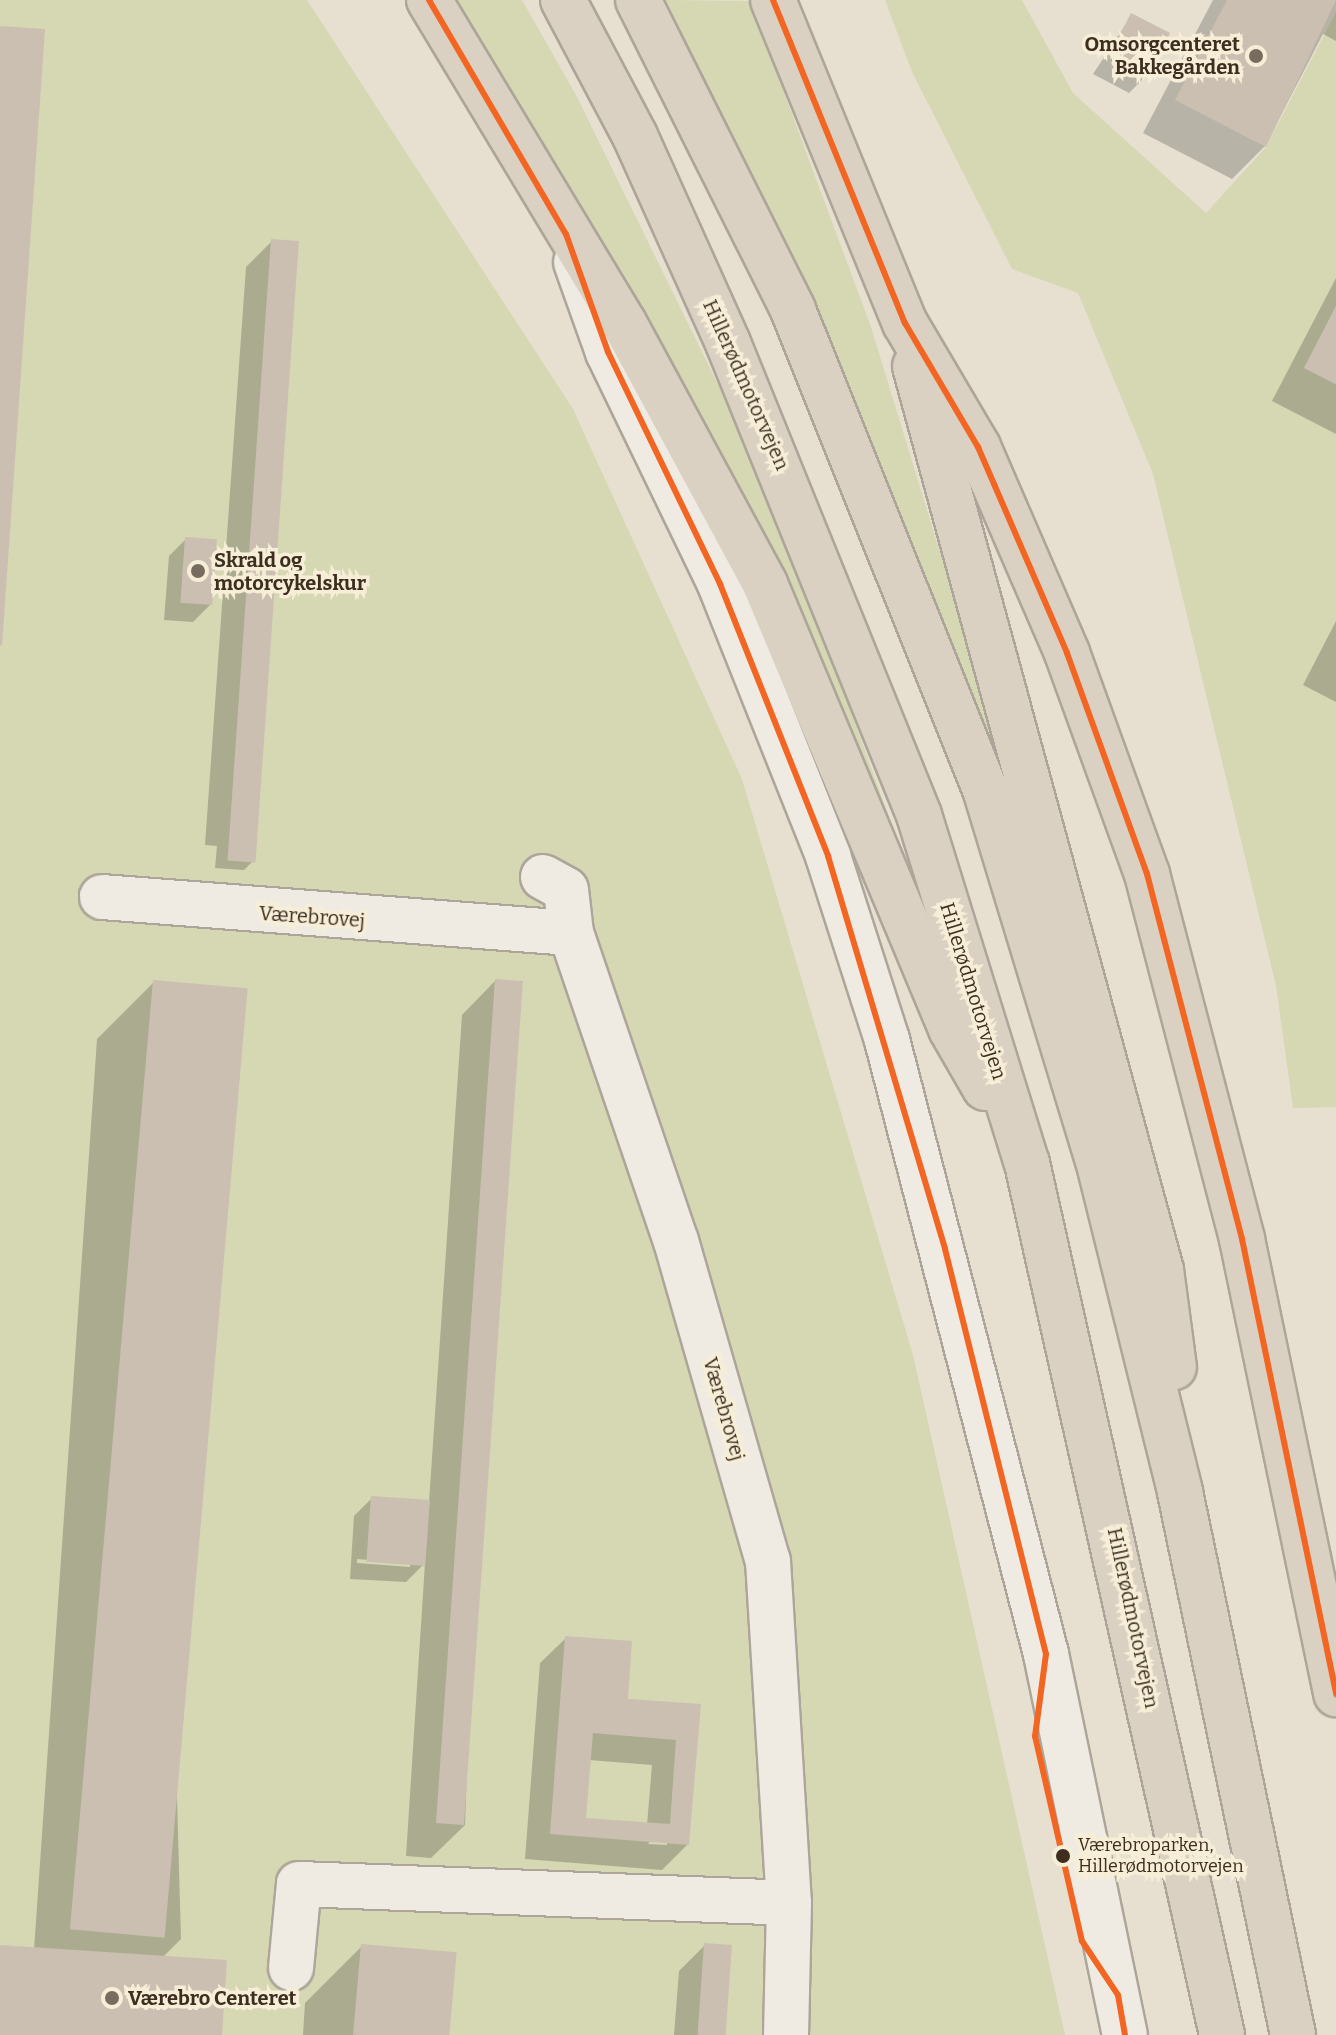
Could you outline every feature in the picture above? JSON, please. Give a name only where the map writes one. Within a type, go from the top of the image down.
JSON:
[{"type":"highway","points":[[429,0],[566,234],[624,323],[765,584],[951,1029],[1027,1163]]},
{"type":"highway","name":"Hillerødmotorvejen","points":[[563,0],[635,136],[813,538],[919,815],[1027,1163],[1222,2035]]},
{"type":"highway","points":[[638,0],[793,310],[985,789],[1101,1172],[1217,1671],[1293,2035]]},
{"type":"highway","points":[[773,0],[905,323],[1161,1270],[1217,1671]]},
{"type":"highway","points":[[905,323],[978,447],[1067,653],[1147,874],[1242,1239],[1336,1694]]},
{"type":"street","points":[[566,234],[608,352],[720,584],[828,856],[941,1234],[1046,1654],[1121,2015]]},
{"type":"street","name":"Værebrovej","points":[[543,877],[566,890],[571,933],[676,1241],[768,1561],[789,1903],[786,2035]]},
{"type":"street","name":"Værebrovej","points":[[102,897],[571,933]]},
{"type":"street","points":[[291,1968],[299,1884],[789,1903]]},
{"type":"green space","points":[[0,0],[307,0],[573,409],[742,779],[913,1355],[1065,2035],[0,2035]]},
{"type":"green space","points":[[456,0],[522,0],[576,95],[777,505],[895,834],[774,574]]},
{"type":"green space","points":[[666,0],[750,1],[871,327],[1025,830],[827,339]]},
{"type":"green space","points":[[885,0],[1022,0],[1073,93],[1206,213],[1266,147],[1336,12],[1336,306],[1304,368],[1336,385],[1336,1107],[1293,1108],[1276,986],[1153,474],[1078,293],[1012,269],[912,72]]},
{"type":"building","name":"Omsorgcenteret Bakkegården","points":[[1227,0],[1336,0],[1266,147],[1175,100]]},
{"type":"building","points":[[1131,13],[1170,33],[1148,76],[1109,56]]},
{"type":"building","points":[[0,26],[45,29],[2,646],[0,645]]},
{"type":"building","points":[[271,239],[299,241],[255,862],[228,860]]},
{"type":"building","points":[[1336,306],[1336,384],[1304,368]]},
{"type":"building","name":"Skrald og motorcykelskur","points":[[185,537],[217,539],[212,605],[180,603]]},
{"type":"building","points":[[495,979],[523,981],[464,1825],[436,1823]]},
{"type":"building","points":[[153,980],[248,988],[165,1938],[70,1929]]},
{"type":"building","points":[[371,1496],[430,1500],[425,1566],[366,1562]]},
{"type":"building","points":[[565,1636],[632,1641],[628,1699],[701,1704],[689,1845],[550,1834]],"holes":[[[593,1733],[676,1740],[670,1824],[586,1818]]]},
{"type":"building","points":[[704,1943],[732,1945],[726,2035],[698,2035]]},
{"type":"building","points":[[361,1944],[457,1952],[449,2035],[353,2035]]},
{"type":"building","name":"Værebro Centeret","points":[[0,1945],[227,1960],[222,2035],[0,2035]]},
{"type":"transit line","points":[[429,0],[566,234],[608,352],[720,584],[828,856],[945,1249],[1046,1654],[1035,1736],[1082,1941],[1118,1995],[1125,2035]]},
{"type":"transit line","points":[[773,0],[905,323],[978,447],[1067,653],[1147,874],[1242,1239],[1336,1694]]},
{"type":"place","name":"Omsorgcenteret Bakkegården","points":[[1256,56]]},
{"type":"place","name":"Skrald og motorcykelskur","points":[[198,571]]},
{"type":"place","name":"Værebroparken, Hillerødmotorvejen","points":[[1063,1856]]},
{"type":"place","name":"Værebro Centeret","points":[[112,1998]]}]
